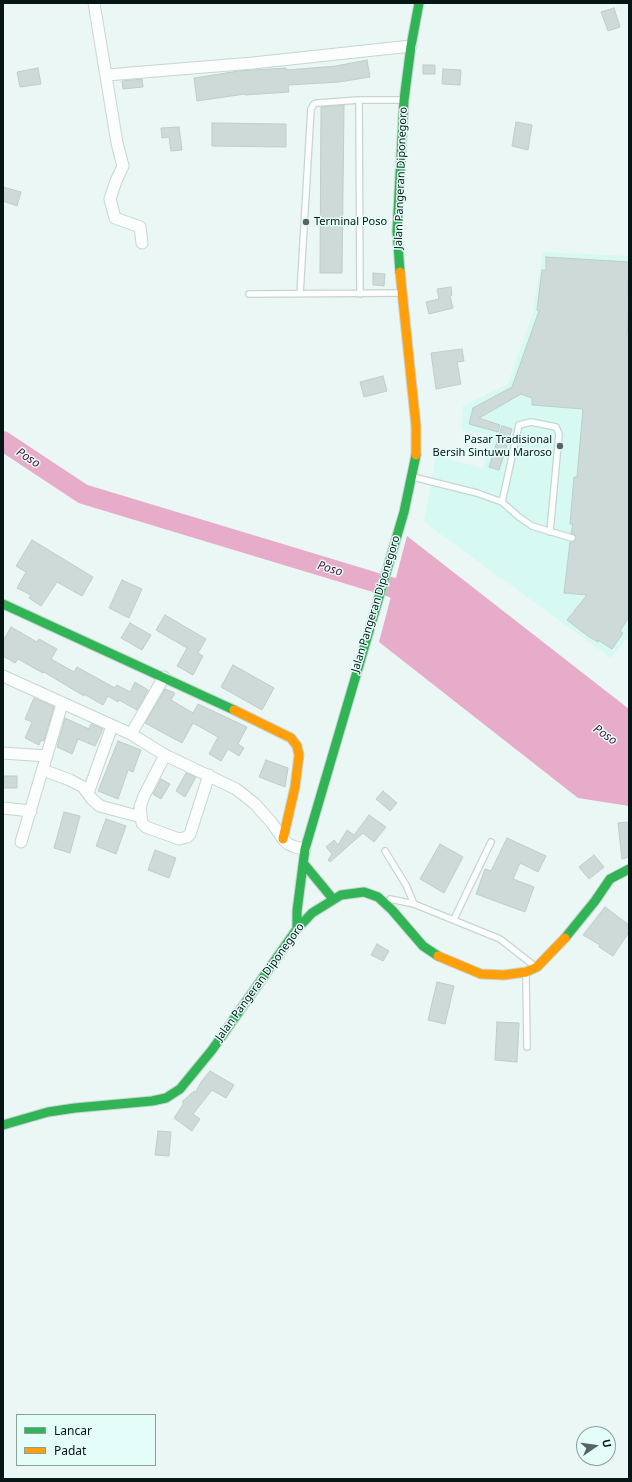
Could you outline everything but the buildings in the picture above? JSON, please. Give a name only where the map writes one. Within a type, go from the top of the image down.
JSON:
[{"type":"main road","name":"Jalan Pangeran Diponegoro","points":[[297,929],[297,911],[305,849],[404,512],[416,454],[416,439],[401,294],[397,231],[404,100],[411,46],[419,3]]},
{"type":"main road","points":[[3,604],[164,677],[274,729],[294,741],[299,754],[295,787],[283,839]]},
{"type":"main road","points":[[304,864],[333,899]]},
{"type":"main road","name":"Jalan Pangeran Diponegoro","points":[[3,1125],[48,1112],[75,1108],[152,1102],[166,1098],[180,1089],[212,1050],[297,929],[312,913],[341,895],[364,892],[378,897],[392,910],[423,946],[436,955],[481,974],[504,975],[526,972],[537,967],[560,944],[595,901],[610,879],[623,870],[629,869]]},
{"type":"street","points":[[94,3],[117,143],[123,166],[110,200],[116,218],[140,227],[142,243]]},
{"type":"street","points":[[107,75],[253,63],[411,46]]},
{"type":"street","points":[[3,676],[131,734],[165,755],[236,789],[254,803],[272,822],[283,839],[295,847],[305,849]]},
{"type":"street","points":[[131,734],[164,677]]},
{"type":"street","points":[[21,842],[62,704]]},
{"type":"street","points":[[88,793],[112,726]]},
{"type":"street","points":[[3,753],[47,756]]},
{"type":"street","points":[[165,755],[140,807],[142,824],[146,827],[178,839],[187,837],[190,834],[209,775]]},
{"type":"street","points":[[43,770],[70,780],[83,787],[92,799],[100,806],[141,817]]},
{"type":"street","points":[[3,808],[31,811]]},
{"type":"lane","points":[[359,100],[360,294]]},
{"type":"lane","points":[[300,294],[311,109],[314,104],[317,103],[359,100],[404,100]]},
{"type":"lane","points":[[248,294],[401,294]]},
{"type":"lane","points":[[502,502],[519,425],[531,422],[556,427],[559,434],[550,532]]},
{"type":"lane","points":[[411,477],[477,493],[502,502],[532,526],[572,538]]},
{"type":"lane","points":[[454,919],[491,842]]},
{"type":"lane","points":[[385,851],[406,885],[414,904]]},
{"type":"lane","points":[[378,897],[414,904],[454,919],[500,940],[537,967]]},
{"type":"lane","points":[[526,972],[527,1048]]},
{"type":"shaded area","name":"Pasar Tradisional Bersih Sintuwu Maroso","points":[[543,252],[629,256],[629,636],[611,658],[424,522],[436,456],[483,468],[493,435],[462,430],[463,406],[508,384],[532,316]]},
{"type":"water","points":[[407,536],[629,709],[629,806],[578,798],[379,642]]},
{"type":"waterway","name":"Poso","points":[[3,441],[83,494],[394,588],[417,604]]},
{"type":"traffic: fast","points":[[400,272],[397,231],[404,100],[411,46],[419,3]]},
{"type":"traffic: fast","points":[[297,929],[297,911],[305,849],[404,512],[416,455]]},
{"type":"traffic: fast","points":[[3,604],[234,710]]},
{"type":"traffic: fast","points":[[304,864],[333,899]]},
{"type":"traffic: fast","points":[[565,938],[595,901],[610,879],[629,869]]},
{"type":"traffic: fast","points":[[3,1125],[48,1112],[152,1101],[166,1098],[180,1089],[212,1050],[297,929],[312,913],[341,895],[364,892],[378,897],[392,910],[423,946],[438,956]]},
{"type":"traffic: slow","points":[[400,272],[416,426],[416,455]]},
{"type":"traffic: slow","points":[[234,710],[291,738],[297,746],[299,755],[295,787],[283,839]]},
{"type":"traffic: slow","points":[[438,956],[481,974],[504,975],[526,972],[537,967],[565,938]]},
{"type":"place","name":"Terminal Poso","points":[[306,222]]},
{"type":"place","name":"Pasar Tradisional Bersih Sintuwu Maroso","points":[[560,446]]}]
